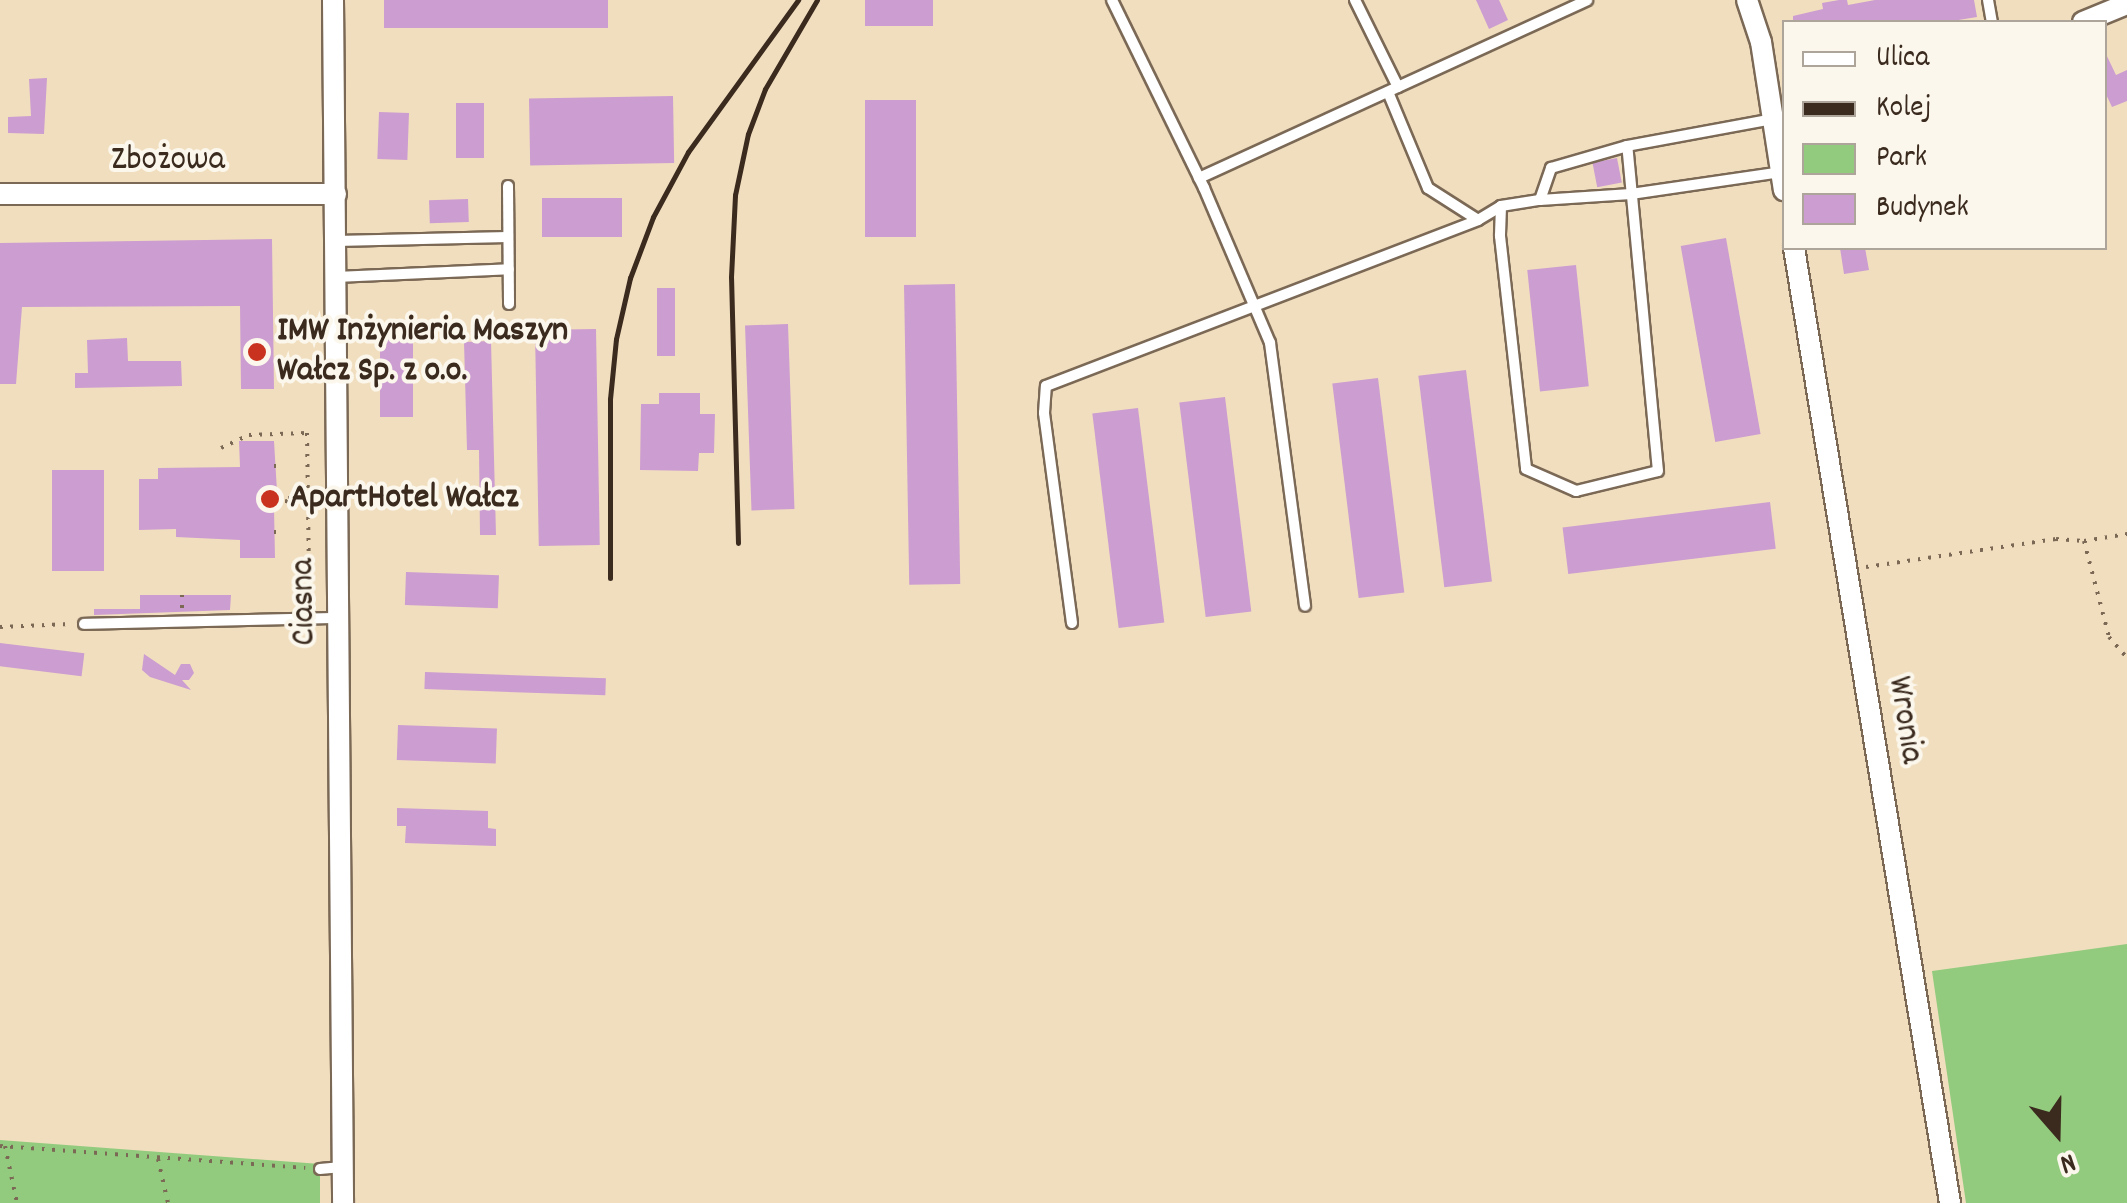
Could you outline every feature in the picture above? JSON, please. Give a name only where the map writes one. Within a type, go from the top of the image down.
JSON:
[{"type":"street","name":"Ciasna","points":[[332,0],[342,1203]]},
{"type":"street","points":[[1747,0],[1779,117],[1782,165]]},
{"type":"street","points":[[2088,20],[2127,4]]},
{"type":"street","name":"Zbożowa","points":[[0,194],[336,194]]},
{"type":"street","name":"Wronia","points":[[1794,250],[1950,1203]]},
{"type":"lane","points":[[1112,0],[1200,178],[1256,305],[1273,361],[1305,606]]},
{"type":"lane","points":[[1355,0],[1428,188],[1478,220]]},
{"type":"lane","points":[[1200,178],[1587,0]]},
{"type":"lane","points":[[1540,200],[1551,168],[1627,146],[1779,117]]},
{"type":"lane","points":[[1501,206],[1500,236],[1526,470],[1576,491],[1658,470],[1627,146]]},
{"type":"lane","points":[[1072,623],[1044,413],[1046,386],[1478,220],[1501,206],[1782,181]]},
{"type":"lane","points":[[508,186],[509,304]]},
{"type":"lane","points":[[336,241],[508,236]]},
{"type":"lane","points":[[336,277],[509,269]]},
{"type":"lane","points":[[84,624],[338,618]]},
{"type":"lane","points":[[320,1169],[342,1166]]},
{"type":"path","points":[[221,448],[249,435],[308,434],[309,574]]},
{"type":"path","points":[[1847,570],[2056,539],[2084,541],[2127,534]]},
{"type":"path","points":[[2084,541],[2109,637],[2127,658]]},
{"type":"path","points":[[182,588],[182,622]]},
{"type":"path","points":[[0,627],[84,624]]},
{"type":"path","points":[[17,1203],[3,1146],[320,1169]]},
{"type":"path","points":[[158,1157],[168,1203]]},
{"type":"green space","points":[[2127,944],[2127,1203],[1966,1203],[1932,971]]},
{"type":"green space","points":[[0,1140],[320,1164],[320,1203],[0,1203]]},
{"type":"building","points":[[384,0],[608,0],[608,28],[384,28]]},
{"type":"building","points":[[865,0],[933,0],[933,26],[865,26]]},
{"type":"building","points":[[1476,0],[1499,0],[1508,20],[1489,29]]},
{"type":"building","points":[[1974,0],[1977,17],[1793,20],[1793,16],[1823,9],[1822,3]]},
{"type":"building","points":[[2107,56],[2116,75],[2127,70],[2127,101],[2112,107],[2107,96]]},
{"type":"building","points":[[47,78],[44,134],[8,133],[8,117],[31,116],[29,79]]},
{"type":"building","points":[[673,96],[674,163],[530,166],[529,99]]},
{"type":"building","points":[[865,100],[916,100],[916,237],[865,237]]},
{"type":"building","points":[[456,103],[484,103],[484,158],[456,158]]},
{"type":"building","points":[[379,112],[409,113],[407,160],[377,159]]},
{"type":"building","points":[[1617,158],[1622,183],[1597,187],[1592,163]]},
{"type":"building","points":[[542,198],[622,198],[622,237],[542,237]]},
{"type":"building","points":[[468,199],[469,222],[430,223],[429,200]]},
{"type":"building","points":[[1726,238],[1761,434],[1715,442],[1681,246]]},
{"type":"building","points":[[272,239],[274,389],[241,389],[240,306],[22,307],[16,384],[0,384],[0,243]]},
{"type":"building","points":[[1840,250],[1865,250],[1869,270],[1844,274]]},
{"type":"building","points":[[1576,265],[1589,386],[1540,391],[1527,270]]},
{"type":"building","points":[[955,284],[960,584],[909,585],[904,285]]},
{"type":"building","points":[[657,288],[675,288],[675,356],[657,356]]},
{"type":"building","points":[[788,324],[794,509],[751,510],[745,326]]},
{"type":"building","points":[[596,329],[600,545],[539,546],[535,330]]},
{"type":"building","points":[[380,332],[413,332],[413,417],[380,417]]},
{"type":"building","points":[[127,338],[128,361],[181,361],[182,386],[75,388],[75,373],[88,373],[87,340]]},
{"type":"building","points":[[491,341],[496,535],[480,535],[479,450],[467,450],[464,342]]},
{"type":"building","points":[[1466,370],[1492,581],[1444,587],[1418,376]]},
{"type":"building","points":[[1378,378],[1404,592],[1359,598],[1332,384]]},
{"type":"building","points":[[659,393],[700,393],[700,414],[715,414],[714,453],[699,453],[698,471],[640,470],[641,404],[659,404]]},
{"type":"building","points":[[1225,397],[1251,611],[1206,617],[1179,403]]},
{"type":"building","points":[[1138,408],[1164,622],[1119,628],[1092,414]]},
{"type":"building","points":[[239,441],[274,441],[278,508],[274,508],[275,558],[240,558],[240,540],[176,537],[176,529],[139,530],[139,479],[158,479],[158,468],[240,467]]},
{"type":"building","points":[[52,470],[104,470],[104,571],[52,571]]},
{"type":"building","points":[[1770,502],[1776,549],[1568,574],[1563,527]]},
{"type":"building","points":[[406,572],[499,575],[498,608],[405,605]]},
{"type":"building","points":[[140,595],[231,595],[230,610],[94,615],[94,609],[140,609]]},
{"type":"building","points":[[0,643],[84,653],[82,676],[0,666]]},
{"type":"building","points":[[144,654],[175,675],[181,664],[190,664],[194,673],[189,680],[182,680],[191,690],[150,677],[142,670]]},
{"type":"building","points":[[425,672],[606,678],[605,695],[424,689]]},
{"type":"building","points":[[398,725],[497,728],[496,763],[397,760]]},
{"type":"building","points":[[397,808],[488,811],[488,828],[496,829],[496,846],[405,843],[406,826],[397,826]]},
{"type":"railway","points":[[610,578],[610,399],[616,339],[630,278],[653,217],[688,152],[798,0]]},
{"type":"railway","points":[[738,543],[731,277],[735,195],[748,134],[765,89],[817,0]]},
{"type":"place","name":"IMW Inżynieria Maszyn Wałcz Sp. z o.o.","points":[[257,352]]},
{"type":"place","name":"ApartHotel Wałcz","points":[[270,499]]}]
